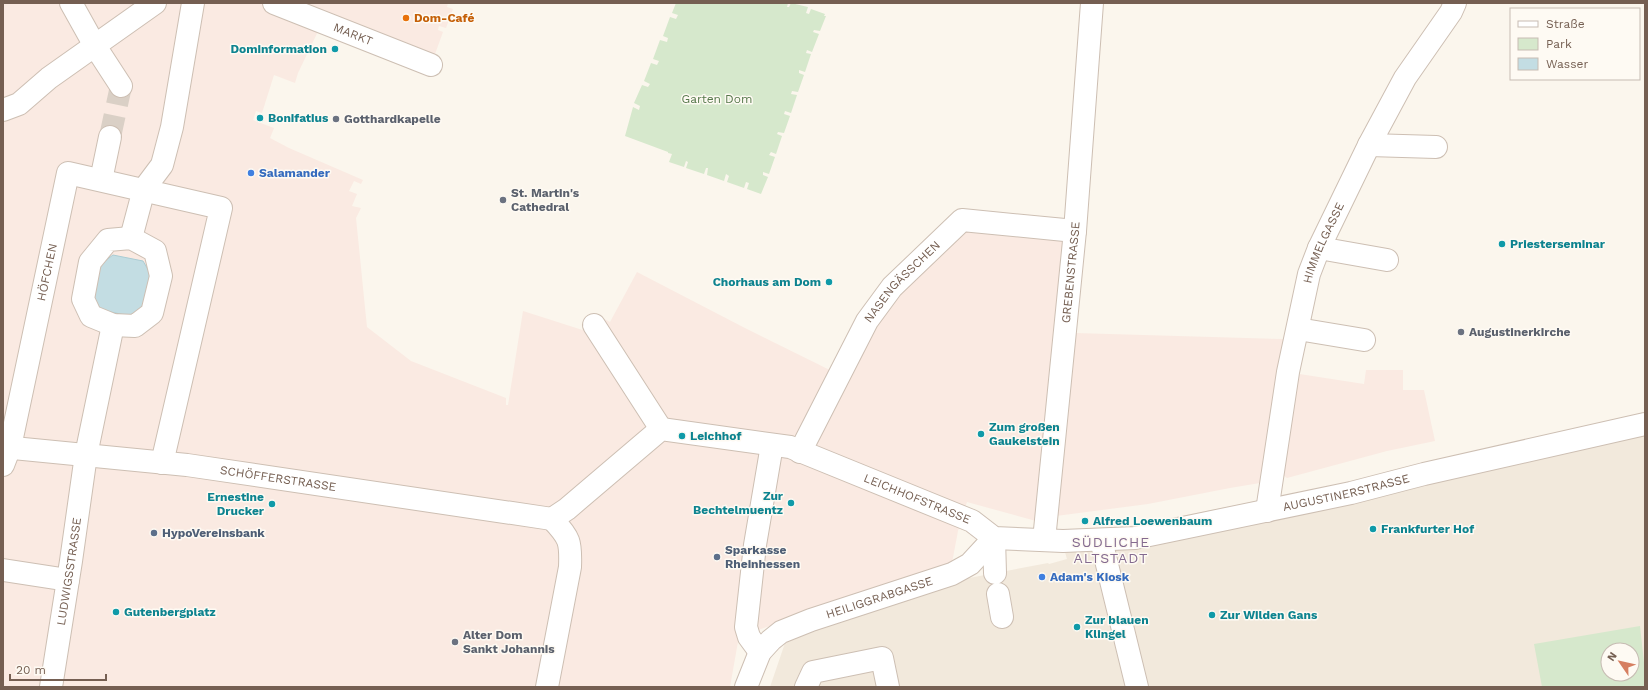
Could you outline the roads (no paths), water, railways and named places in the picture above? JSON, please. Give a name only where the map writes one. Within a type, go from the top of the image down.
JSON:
[{"type":"street","points":[[71,3],[95,46],[121,86]]},
{"type":"street","points":[[3,110],[19,104],[49,78],[155,3]]},
{"type":"street","points":[[131,238],[144,189],[162,165],[172,127],[193,3]]},
{"type":"street","name":"MARKT","points":[[274,3],[431,65]]},
{"type":"street","name":"GREBENSTRASSE","points":[[1044,540],[1075,231],[1092,3]]},
{"type":"street","name":"HIMMELGASSE","points":[[1267,511],[1288,372],[1309,274],[1319,248],[1369,145],[1405,78],[1451,12],[1455,3]]},
{"type":"street","points":[[101,180],[110,137]]},
{"type":"street","points":[[1369,145],[1436,147]]},
{"type":"street","name":"HÖFCHEN","points":[[5,453],[68,173],[144,189],[221,208],[162,463]]},
{"type":"street","name":"NASENGÄSSCHEN","points":[[788,448],[867,321],[892,287],[962,220],[1075,231]]},
{"type":"street","points":[[131,238],[155,251],[161,276],[152,313],[135,326],[114,325],[91,316],[83,299],[90,262],[108,240],[131,238]]},
{"type":"street","points":[[1319,248],[1387,260]]},
{"type":"street","points":[[86,455],[114,325]]},
{"type":"street","points":[[594,325],[661,429],[788,448],[755,545],[746,627],[749,637],[760,652]]},
{"type":"street","points":[[1298,329],[1364,340]]},
{"type":"street","name":"AUGUSTINERSTRASSE","points":[[1044,540],[1101,540],[1135,538],[1351,493],[1424,474],[1645,424]]},
{"type":"street","points":[[547,687],[570,567],[571,550],[568,537],[552,520],[661,429]]},
{"type":"street","name":"LEICHHOFSTRASSE","points":[[788,448],[972,521],[994,538]]},
{"type":"street","name":"SCHÖFFERSTRASSE","points":[[5,453],[86,455],[162,463],[552,520]]},
{"type":"street","name":"LUDWIGSSTRASSE","points":[[51,687],[86,455]]},
{"type":"street","points":[[995,573],[994,538],[1044,540]]},
{"type":"street","name":"HEILIGGRABGASSE","points":[[749,686],[760,652],[781,632],[811,620],[952,574],[970,564],[994,538]]},
{"type":"street","points":[[1101,540],[1135,680],[1151,687]]},
{"type":"street","points":[[3,570],[68,580]]},
{"type":"street","points":[[998,594],[1002,617]]},
{"type":"street","points":[[806,687],[813,672],[882,658],[888,687]]},
{"type":"water","points":[[113,255],[143,261],[153,278],[146,305],[130,316],[101,310],[92,295],[98,266]]},
{"type":"tunnel","points":[[110,137],[121,86]]},
{"type":"place","name":"Dom-Café","points":[[406,18]]},
{"type":"place","name":"Dominformation","points":[[335,49]]},
{"type":"place","name":"Bonifatius","points":[[260,118]]},
{"type":"place","name":"Gotthardkapelle","points":[[336,119]]},
{"type":"place","name":"Salamander","points":[[251,173]]},
{"type":"place","name":"St. Martin's Cathedral","points":[[503,200]]},
{"type":"place","name":"Priesterseminar","points":[[1502,244]]},
{"type":"place","name":"Chorhaus am Dom","points":[[829,282]]},
{"type":"place","name":"Augustinerkirche","points":[[1461,332]]},
{"type":"place","name":"Zum großen Gaukelstein","points":[[981,434]]},
{"type":"place","name":"Leichhof","points":[[682,436]]},
{"type":"place","name":"Zur Bechtelmuentz","points":[[791,503]]},
{"type":"place","name":"Ernestine Drucker","points":[[272,504]]},
{"type":"place","name":"Alfred Loewenbaum","points":[[1085,521]]},
{"type":"place","name":"Frankfurter Hof","points":[[1373,529]]},
{"type":"place","name":"HypoVereinsbank","points":[[154,533]]},
{"type":"place","name":"Sparkasse Rheinhessen","points":[[717,557]]},
{"type":"place","name":"Adam's Kiosk","points":[[1042,577]]},
{"type":"place","name":"Gutenbergplatz","points":[[116,612]]},
{"type":"place","name":"Zur Wilden Gans","points":[[1212,615]]},
{"type":"place","name":"Zur blauen Klingel","points":[[1077,627]]},
{"type":"place","name":"Alter Dom Sankt Johannis","points":[[455,642]]},
{"type":"district","name":"SÜDLICHE ALTSTADT","points":[[1111,550]]},
{"type":"park label","name":"Garten Dom","points":[[717,99]]}]
